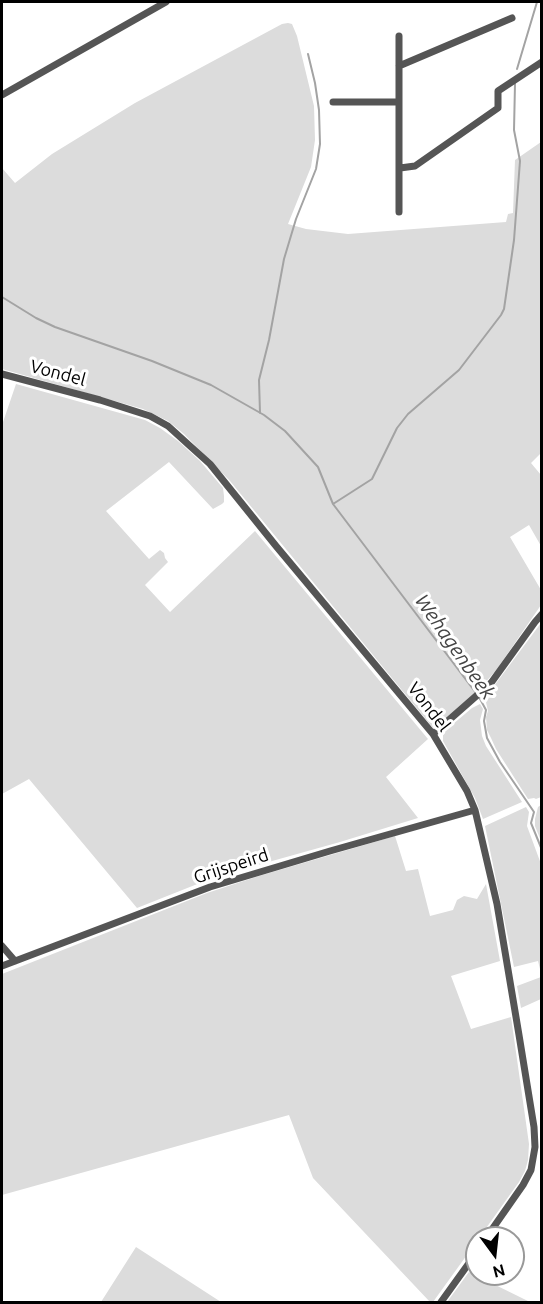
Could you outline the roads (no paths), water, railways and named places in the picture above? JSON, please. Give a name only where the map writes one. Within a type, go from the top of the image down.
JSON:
[{"type":"street","points":[[2,95],[154,4],[166,2]]},
{"type":"street","points":[[399,66],[512,18]]},
{"type":"street","points":[[399,36],[399,212]]},
{"type":"street","points":[[400,168],[415,166],[498,108],[498,91],[542,62]]},
{"type":"street","points":[[333,102],[399,102]]},
{"type":"street","name":"Vondel","points":[[2,374],[100,400],[150,416],[168,426],[210,464],[433,734],[467,791],[475,810],[500,925],[534,1127],[535,1147],[531,1170],[494,1226]]},
{"type":"street","points":[[433,734],[491,683],[542,614]]},
{"type":"street","name":"Grijspeird","points":[[2,966],[210,887],[475,810]]},
{"type":"street","points":[[2,946],[15,961]]},
{"type":"street","points":[[441,1302],[465,1268]]},
{"type":"waterway","points":[[517,69],[537,2]]},
{"type":"waterway","points":[[260,413],[259,380],[284,259],[296,219],[316,169],[320,144],[319,110],[308,54]]},
{"type":"waterway","points":[[333,504],[372,479],[397,428],[408,414],[459,370],[504,309],[514,240],[520,161],[514,130],[515,84]]},
{"type":"waterway","points":[[2,297],[55,327],[152,361],[211,385],[264,415],[285,431],[318,467],[333,504],[476,693]]},
{"type":"waterway","name":"Wehagenbeek","points":[[479,697],[486,710],[484,721],[487,738],[500,762],[534,812],[531,823],[542,850]]}]
